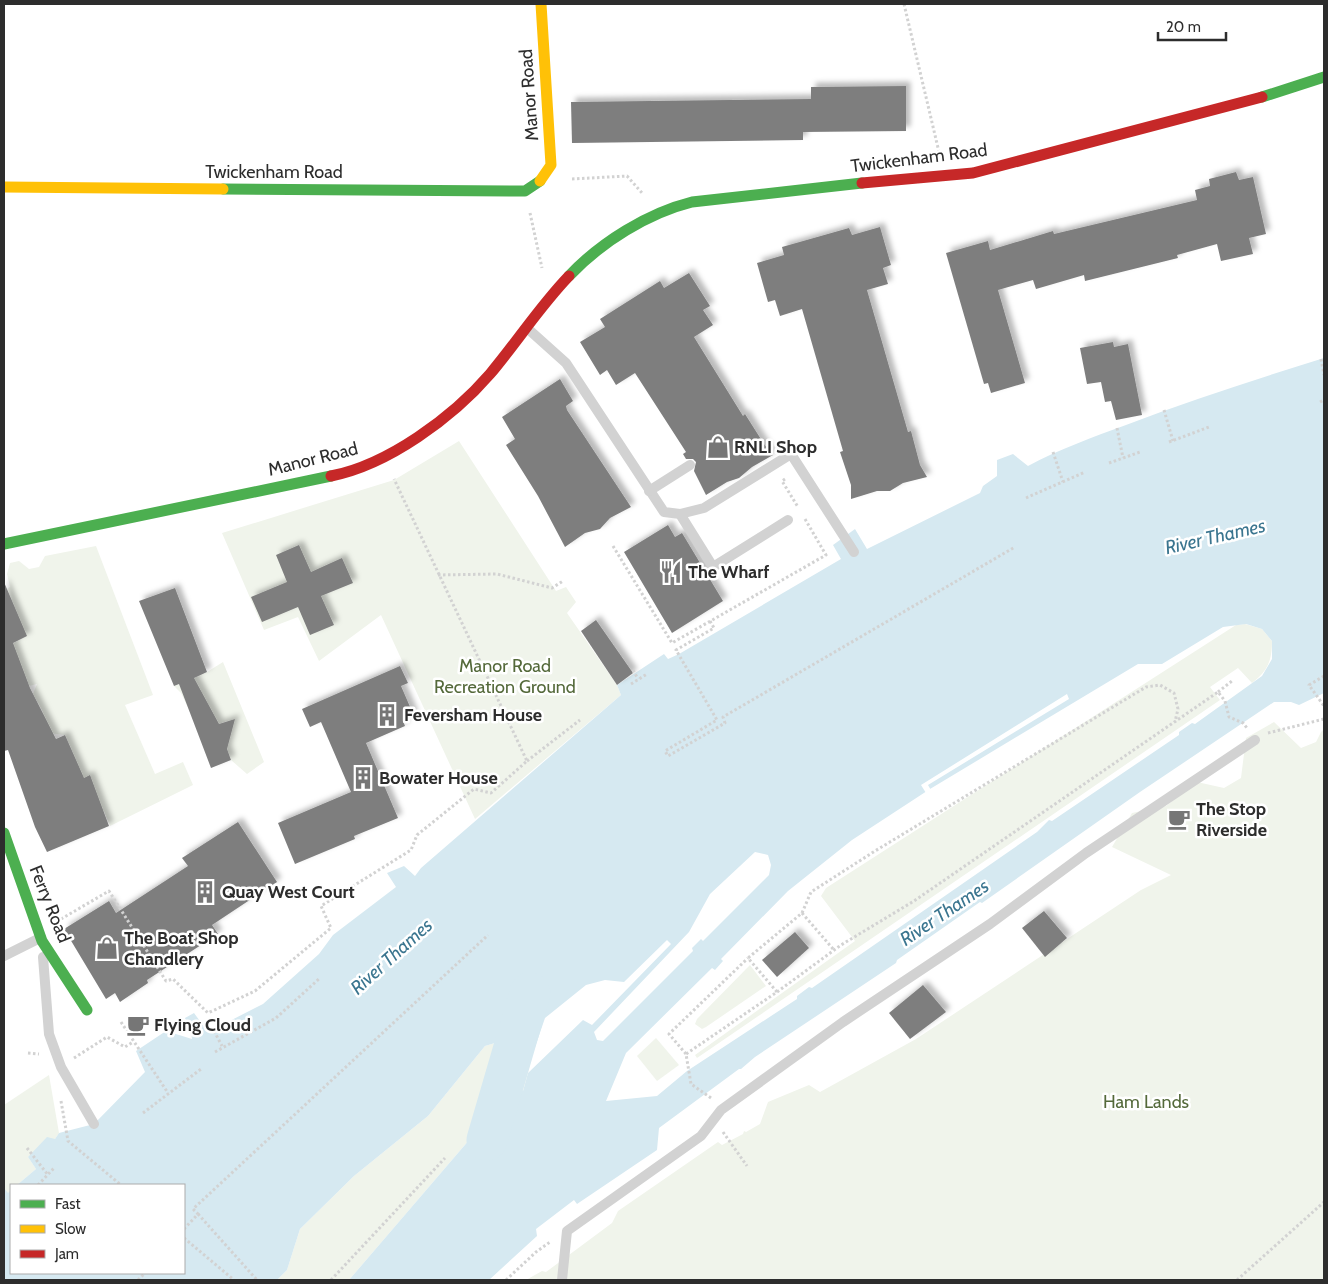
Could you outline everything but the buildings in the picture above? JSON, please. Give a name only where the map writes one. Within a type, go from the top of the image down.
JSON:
[{"type":"main road","name":"Manor Road","points":[[524,191],[540,181],[551,165],[541,4]]},
{"type":"main road","name":"Twickenham Road","points":[[583,261],[603,244],[661,212],[686,204],[717,198],[973,173],[1223,109],[1286,91],[1324,77]]},
{"type":"main road","name":"Twickenham Road","points":[[4,187],[524,191]]},
{"type":"main road","name":"Manor Road","points":[[4,544],[337,475],[385,457],[446,417],[463,402],[502,360],[549,297],[583,261]]},
{"type":"main road","name":"Ferry Road","points":[[4,833],[40,937],[87,1010]]},
{"type":"lane","points":[[526,327],[566,363],[664,512],[680,514],[704,508],[791,454],[854,552]]},
{"type":"lane","points":[[649,491],[690,465]]},
{"type":"lane","points":[[680,514],[713,567],[788,520]]},
{"type":"lane","points":[[562,1280],[568,1231],[701,1136],[721,1110],[843,1022],[990,924],[1086,853],[1255,740]]},
{"type":"lane","points":[[4,956],[40,937],[49,1034],[61,1067],[94,1124]]},
{"type":"path","points":[[904,4],[944,175]]},
{"type":"path","points":[[569,179],[627,176],[661,212]]},
{"type":"path","points":[[524,191],[549,297]]},
{"type":"path","points":[[1321,360],[1324,375]]},
{"type":"path","points":[[1164,410],[1171,442],[1209,427]]},
{"type":"path","points":[[1117,428],[1123,458]]},
{"type":"path","points":[[1053,452],[1063,482]]},
{"type":"path","points":[[1109,463],[1140,452]]},
{"type":"path","points":[[385,457],[438,575],[527,760]]},
{"type":"path","points":[[1026,498],[1085,472]]},
{"type":"path","points":[[710,621],[714,628],[676,650],[717,720],[665,751],[668,756],[725,723],[723,717],[1015,547]]},
{"type":"path","points":[[438,575],[497,574],[552,588],[563,582]]},
{"type":"path","points":[[634,670],[638,679]]},
{"type":"path","points":[[631,684],[647,674]]},
{"type":"path","points":[[1324,676],[1310,685],[1324,706]]},
{"type":"path","points":[[686,1054],[777,992],[834,950],[914,900],[1174,723],[1232,681]]},
{"type":"path","points":[[707,1093],[691,1084],[686,1054],[668,1034],[748,958],[802,914],[811,892],[875,851],[1146,687],[1160,685],[1174,693],[1178,709],[1174,723]]},
{"type":"path","points":[[1218,692],[1224,701],[1229,717],[1243,723]]},
{"type":"path","points":[[1255,740],[1272,730],[1324,719]]},
{"type":"path","points":[[40,937],[109,892],[166,981],[174,979],[208,1014],[255,991],[331,928],[321,906],[411,850],[417,834],[474,788],[491,793],[527,760],[580,720]]},
{"type":"path","points":[[802,914],[834,950]]},
{"type":"path","points":[[257,1280],[193,1209],[488,935]]},
{"type":"path","points":[[748,958],[777,992]]},
{"type":"path","points":[[215,1052],[222,1046],[276,1018],[320,978]]},
{"type":"path","points":[[121,1022],[168,1093]]},
{"type":"path","points":[[214,1031],[222,1046]]},
{"type":"path","points":[[61,1067],[107,1037],[125,1047],[133,1042]]},
{"type":"path","points":[[143,1113],[201,1069]]},
{"type":"path","points":[[711,1122],[722,1132],[747,1166]]},
{"type":"path","points":[[68,1140],[120,1184]]},
{"type":"path","points":[[27,1148],[48,1175]]},
{"type":"path","points":[[331,1280],[446,1158]]},
{"type":"path","points":[[39,1184],[54,1168]]},
{"type":"path","points":[[1237,1280],[1324,1202]]},
{"type":"path","points":[[185,1228],[198,1214]]},
{"type":"path","points":[[506,1280],[536,1252],[568,1231]]},
{"type":"path","points":[[185,1239],[234,1280]]},
{"type":"green space","name":"Manor Road Recreation Ground","points":[[459,441],[556,591],[566,587],[576,602],[567,613],[617,685],[621,695],[475,819],[381,615],[319,661],[298,617],[264,630],[222,533],[394,480]]},
{"type":"green space","points":[[96,546],[153,695],[125,705],[155,774],[183,762],[193,785],[110,826],[104,811],[94,815],[90,776],[72,783],[73,753],[65,735],[48,733],[42,710],[33,694],[37,684],[29,686],[12,644],[26,636],[7,589],[10,587],[7,574],[10,563],[19,561],[29,569],[39,567],[45,556]]},
{"type":"green space","points":[[1245,624],[1262,629],[1272,641],[1268,665],[1252,683],[1238,668],[1210,687],[1220,700],[697,1058],[695,1055],[855,941],[821,896],[826,888],[1236,625]]},
{"type":"green space","points":[[223,662],[264,762],[247,774],[231,760],[222,737],[233,725],[228,721],[219,724],[190,712],[181,693],[174,686],[207,672]]},
{"type":"green space","name":"Ham Lands","points":[[1274,722],[1301,748],[1316,742],[1324,729],[1324,1280],[526,1280],[542,1271],[546,1272],[612,1223],[618,1211],[718,1142],[722,1145],[743,1134],[744,1131],[746,1132],[760,1124],[768,1102],[809,1085],[820,1092],[916,1039],[1141,890],[1171,875],[1112,847],[1132,813],[1166,806],[1197,782],[1224,788],[1241,778],[1246,738]]},
{"type":"green space","points":[[750,965],[766,986],[706,1027],[702,1029],[695,1024],[697,1019]]},
{"type":"green space","points":[[656,1038],[679,1065],[657,1081],[637,1056]]},
{"type":"green space","points":[[495,1043],[533,1053],[523,1091],[491,1081],[476,1132],[349,1280],[277,1280],[287,1270],[300,1229],[354,1176],[428,1116],[485,1046]]},
{"type":"green space","points":[[49,1075],[59,1133],[55,1139],[28,1157],[36,1169],[18,1184],[10,1184],[10,1191],[4,1200],[4,1105]]},
{"type":"water","points":[[1324,358],[1324,693],[1299,705],[1291,702],[1274,702],[1140,792],[982,903],[980,902],[897,960],[896,963],[755,1057],[659,1128],[657,1150],[577,1204],[574,1200],[536,1229],[537,1236],[489,1280],[349,1280],[476,1132],[491,1081],[523,1091],[528,1073],[583,1020],[592,1025],[671,944],[667,940],[624,982],[605,980],[586,985],[545,1018],[533,1053],[495,1043],[485,1046],[428,1116],[354,1176],[300,1229],[287,1270],[277,1280],[4,1280],[4,1188],[8,1193],[10,1191],[10,1274],[185,1274],[185,1184],[18,1184],[36,1169],[28,1157],[47,1137],[55,1139],[59,1133],[94,1124],[145,1072],[136,1051],[166,1031],[192,1039],[185,1018],[194,1013],[208,1032],[263,1004],[319,954],[333,935],[396,887],[387,873],[404,866],[415,876],[421,868],[621,695],[617,685],[664,654],[668,659],[679,654],[841,559],[833,545],[855,529],[867,549],[980,493],[983,486],[997,476],[997,460],[1013,454],[1028,466],[1077,444],[1224,390]],"holes":[[[1246,624],[1262,629],[1272,641],[1272,659],[1262,676],[1052,821],[1049,820],[1037,832],[812,988],[809,987],[797,996],[797,999],[687,1071],[657,1096],[606,1101],[626,1053],[712,968],[715,970],[723,961],[721,959],[788,891],[852,840],[930,789],[1138,664],[1162,664],[1223,627]],[[755,852],[768,855],[771,865],[769,875],[703,941],[701,939],[692,948],[693,951],[603,1041],[597,1040],[594,1032],[689,932],[710,894]]]},
{"type":"pier","points":[[1067,694],[1069,699],[928,785],[932,792],[927,795],[921,785]]},
{"type":"waterway","name":"River Thames","points":[[487,1140],[530,993]]},
{"type":"traffic: fast","points":[[1262,97],[1324,77]]},
{"type":"traffic: fast","points":[[223,189],[525,191],[540,181]]},
{"type":"traffic: fast","points":[[569,276],[596,252],[626,230],[675,207],[692,202],[862,183]]},
{"type":"traffic: fast","points":[[4,544],[331,476]]},
{"type":"traffic: fast","points":[[4,833],[42,941],[87,1010]]},
{"type":"traffic: slow","points":[[540,181],[551,165],[541,4]]},
{"type":"traffic: slow","points":[[4,187],[223,189]]},
{"type":"traffic: jam","points":[[862,183],[973,173],[1262,97]]},
{"type":"traffic: jam","points":[[331,476],[353,470],[397,450],[458,407],[490,374],[548,299],[569,276]]},
{"type":"place","name":"RNLI Shop","points":[[718,447]]},
{"type":"place","name":"The Wharf","points":[[671,572]]},
{"type":"place","name":"Feversham House","points":[[387,715]]},
{"type":"place","name":"Bowater House","points":[[363,778]]},
{"type":"place","name":"The Stop Riverside","points":[[1179,819]]},
{"type":"place","name":"Quay West Court","points":[[205,892]]},
{"type":"place","name":"The Boat Shop Chandlery","points":[[107,948]]},
{"type":"place","name":"Flying Cloud","points":[[138,1025]]}]
